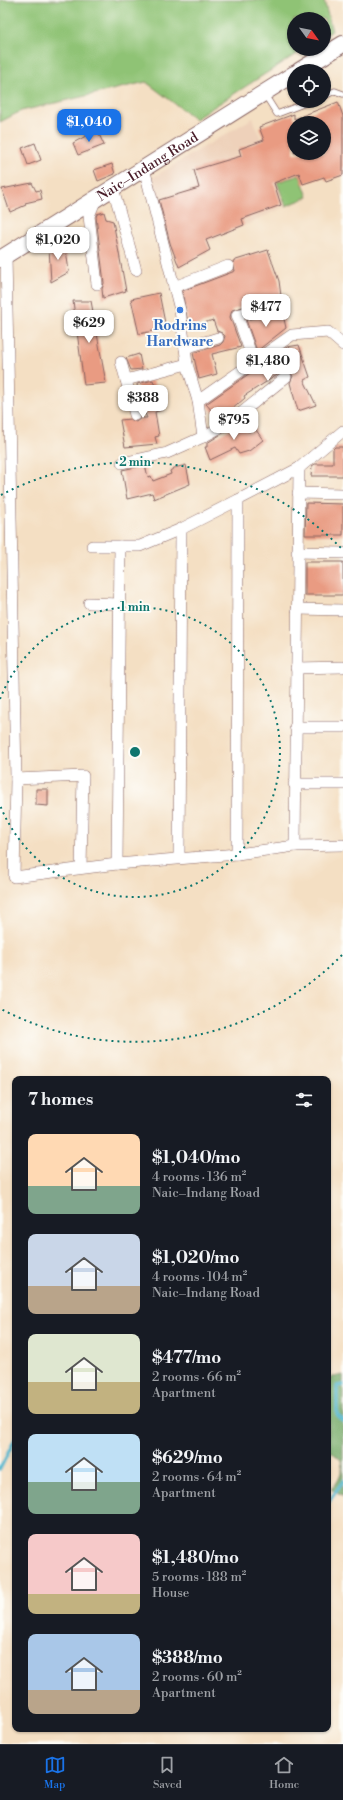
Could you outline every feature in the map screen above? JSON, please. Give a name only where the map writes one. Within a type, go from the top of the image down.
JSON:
[{"type":"main road","name":"Naic–Indang Road","points":[[311,64],[343,44]]},
{"type":"main road","name":"Naic–Indang Road","points":[[3,257],[287,79]]},
{"type":"street","points":[[144,168],[174,287],[187,364],[198,401],[203,437]]},
{"type":"street","points":[[113,188],[136,270]]},
{"type":"street","points":[[96,198],[89,216],[97,284]]},
{"type":"street","points":[[3,257],[16,779],[14,877],[117,864],[237,854],[295,846],[343,845]]},
{"type":"street","points":[[174,287],[228,266]]},
{"type":"street","points":[[254,362],[237,315],[281,303]]},
{"type":"street","points":[[198,401],[292,335],[328,332],[343,345]]},
{"type":"street","points":[[185,348],[218,338]]},
{"type":"street","points":[[121,362],[135,415]]},
{"type":"street","points":[[126,380],[187,364]]},
{"type":"street","points":[[122,463],[167,453],[203,437],[230,422],[286,377]]},
{"type":"street","points":[[92,546],[140,546],[180,529],[299,468],[341,434]]},
{"type":"street","points":[[295,846],[294,784],[299,468]]},
{"type":"street","points":[[298,493],[343,494]]},
{"type":"street","points":[[237,854],[238,500]]},
{"type":"street","points":[[179,858],[180,529]]},
{"type":"street","points":[[117,864],[120,546]]},
{"type":"street","points":[[297,552],[343,553]]},
{"type":"street","points":[[89,603],[120,604]]},
{"type":"street","points":[[297,609],[343,610]]},
{"type":"street","points":[[296,668],[343,667]]},
{"type":"street","points":[[295,727],[343,727]]},
{"type":"street","points":[[16,779],[83,776],[81,868]]},
{"type":"street","points":[[294,784],[343,784]]},
{"type":"lane","points":[[331,93],[335,91],[343,94]]},
{"type":"lane","points":[[264,93],[277,114],[293,108]]},
{"type":"shaded area","points":[[253,118],[286,206],[209,242],[207,235],[169,243],[152,178]]},
{"type":"green space","points":[[0,0],[324,0],[327,12],[287,12],[287,56],[293,56],[195,119],[146,82],[21,111],[0,122]]},
{"type":"green space","points":[[300,175],[308,197],[286,206],[277,182]]},
{"type":"green space","points":[[343,1375],[343,1497],[331,1489],[340,1476],[342,1465],[341,1460],[331,1452],[331,1377]]},
{"type":"building","points":[[338,102],[343,116],[343,175],[326,181],[324,177],[303,184],[299,173],[274,183],[281,205],[242,219],[244,225],[206,240],[210,250],[179,267],[170,243],[159,200],[199,188],[194,170],[241,156],[239,149],[264,140],[259,127],[287,117],[287,160],[331,160],[331,116],[302,116],[322,108],[331,108],[331,105]]},
{"type":"building","points":[[97,130],[104,145],[78,155],[73,143]]},
{"type":"building","points":[[35,143],[41,160],[28,165],[22,148]]},
{"type":"building","points":[[112,164],[115,174],[98,181],[94,170]]},
{"type":"building","points":[[32,183],[36,191],[40,190],[42,199],[25,203],[26,205],[10,212],[2,189]]},
{"type":"building","points":[[104,212],[106,219],[113,221],[126,291],[103,298],[102,289],[104,283],[96,217],[97,214]]},
{"type":"building","points":[[65,242],[69,272],[51,282],[49,248]]},
{"type":"building","points":[[268,250],[279,281],[281,296],[232,310],[230,317],[241,347],[212,354],[217,374],[199,379],[193,353],[220,345],[225,336],[217,331],[213,320],[189,328],[182,291],[235,271],[233,261]]},
{"type":"building","points":[[159,293],[166,328],[139,334],[131,299]]},
{"type":"building","points":[[73,301],[91,301],[106,383],[84,385]]},
{"type":"building","points":[[282,310],[286,328],[257,351],[246,320]]},
{"type":"building","points":[[299,345],[310,377],[304,380],[316,405],[298,411],[290,383],[293,376],[289,371],[285,370],[244,396],[245,398],[230,411],[231,412],[220,420],[206,404],[287,347]]},
{"type":"building","points":[[139,354],[142,369],[131,370],[126,358]]},
{"type":"building","points":[[153,380],[162,410],[155,412],[159,436],[155,437],[157,444],[125,447],[120,420],[130,419],[136,422],[141,418],[147,418],[139,400],[137,384]]},
{"type":"building","points":[[241,422],[249,432],[254,427],[263,440],[249,451],[239,454],[235,448],[210,460],[205,447],[207,447],[207,443]]},
{"type":"building","points":[[335,447],[343,447],[343,476],[311,476],[312,466],[315,464],[333,464],[333,449]]},
{"type":"building","points":[[145,465],[148,477],[151,476],[153,481],[171,474],[170,471],[174,468],[186,465],[190,484],[154,499],[152,493],[127,499],[122,470]]},
{"type":"building","points":[[306,503],[343,504],[343,535],[305,535]]},
{"type":"building","points":[[305,562],[343,562],[343,595],[305,595]]},
{"type":"building","points":[[36,789],[48,789],[48,806],[36,805]]},
{"type":"waterway","points":[[343,1385],[337,1386],[337,1414],[343,1421]]},
{"type":"waterway","points":[[0,1469],[12,1445]]},
{"type":"waterway","points":[[331,1499],[343,1481]]},
{"type":"place","name":"Rodrins Hardware","points":[[180,310]]}]
